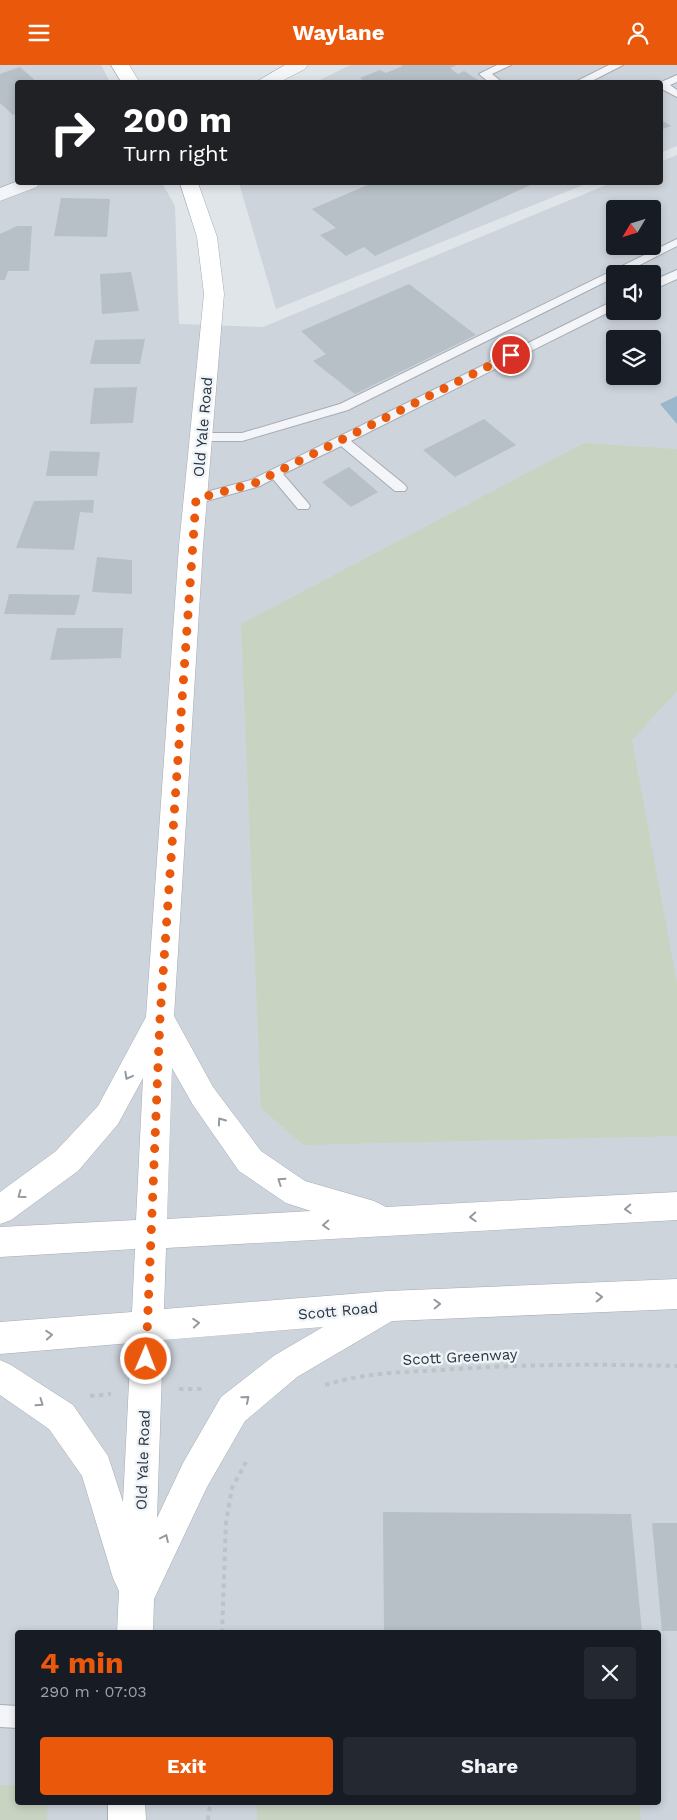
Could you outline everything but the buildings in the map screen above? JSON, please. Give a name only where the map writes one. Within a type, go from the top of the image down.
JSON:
[{"type":"main road","points":[[120,65],[128,80]]},
{"type":"main road","name":"Old Yale Road","points":[[135,1630],[147,1326],[153,1235],[160,1018],[196,499],[214,294],[212,257],[196,199],[190,185]]},
{"type":"main road","points":[[0,1210],[67,1161],[108,1115],[160,1018]]},
{"type":"main road","points":[[160,1018],[203,1096],[250,1161],[297,1193],[392,1221]]},
{"type":"main road","points":[[0,1242],[677,1206]]},
{"type":"main road","name":"Scott Road","points":[[0,1339],[388,1306],[677,1294]]},
{"type":"main road","points":[[137,1598],[195,1475],[233,1409],[286,1366],[388,1306]]},
{"type":"main road","points":[[0,1376],[61,1417],[96,1469],[137,1598]]},
{"type":"main road","points":[[127,1805],[127,1820]]},
{"type":"street","points":[[269,80],[299,65]]},
{"type":"street","points":[[0,195],[25,185]]},
{"type":"lane","points":[[493,80],[484,74],[506,65]]},
{"type":"lane","points":[[585,80],[618,65]]},
{"type":"lane","points":[[663,85],[677,78]]},
{"type":"lane","points":[[663,86],[677,95]]},
{"type":"lane","points":[[202,437],[242,437],[344,407],[677,242]]},
{"type":"lane","points":[[661,282],[677,274]]},
{"type":"lane","points":[[196,499],[255,483],[340,439],[606,308]]},
{"type":"lane","points":[[340,439],[400,488]]},
{"type":"lane","points":[[274,472],[302,506]]},
{"type":"lane","points":[[0,1716],[15,1717]]},
{"type":"path","name":"Scott Greenway","points":[[319,1387],[360,1375],[493,1366],[603,1363],[677,1366]]},
{"type":"path","points":[[222,1630],[226,1522],[232,1488],[248,1458]]},
{"type":"path","points":[[208,1820],[210,1805]]},
{"type":"shaded area","points":[[0,65],[101,65],[109,80],[15,80],[15,185],[163,185],[175,206],[179,324],[263,327],[606,185],[663,185],[663,161],[677,155],[677,1820],[0,1820]]},
{"type":"shaded area","points":[[350,65],[677,65],[677,146],[663,152],[663,80],[320,80]]},
{"type":"shaded area","points":[[240,185],[583,185],[276,309]]},
{"type":"green space","points":[[584,443],[677,449],[677,691],[632,740],[677,983],[677,1136],[303,1145],[261,1108],[241,624]]},
{"type":"green space","points":[[0,1785],[15,1785],[15,1805],[48,1805],[47,1820],[0,1820]]},
{"type":"green space","points":[[257,1805],[639,1805],[641,1820],[257,1820]]},
{"type":"water","points":[[677,396],[677,424],[660,404]]},
{"type":"route","points":[[146,1359],[153,1235],[160,1018],[191,546],[196,499],[255,483],[511,355]]}]
